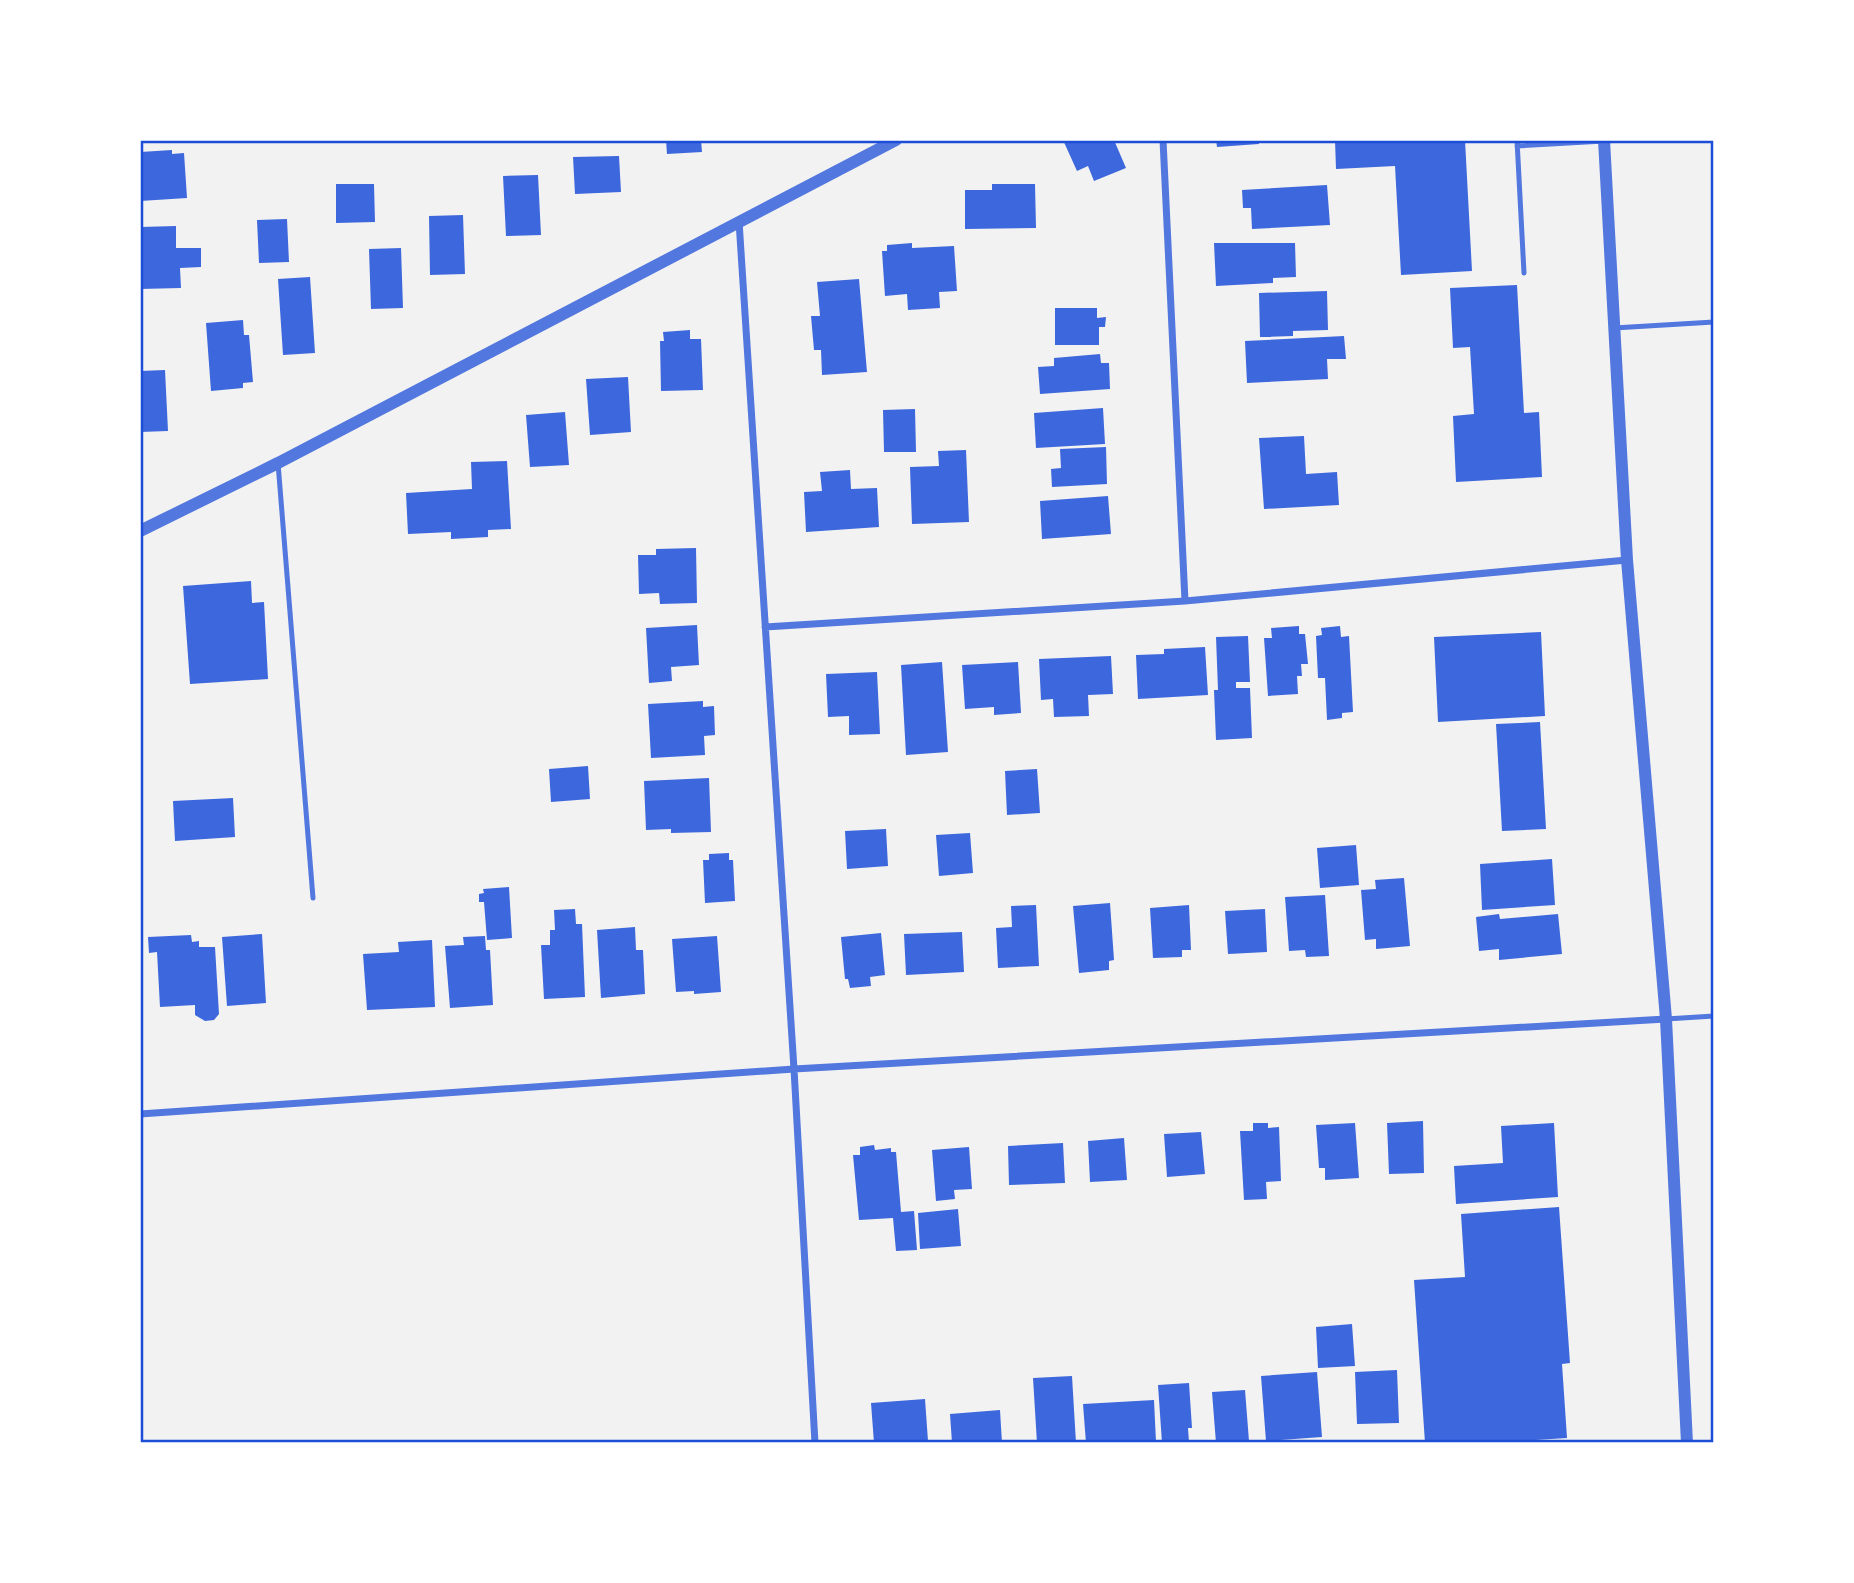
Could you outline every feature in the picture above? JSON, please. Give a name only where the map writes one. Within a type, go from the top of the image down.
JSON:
[{"type":"street","points":[[140,530],[278,463],[896,140]]},
{"type":"street","points":[[1163,140],[1185,601]]},
{"type":"street","points":[[1604,141],[1627,560],[1666,1019],[1687,1443]]},
{"type":"street","points":[[739,221],[816,1443]]},
{"type":"street","points":[[765,627],[1185,601],[1627,560]]},
{"type":"street","points":[[140,1114],[794,1069],[1666,1019]]},
{"type":"lane","points":[[1524,273],[1517,143],[1622,140]]},
{"type":"lane","points":[[1614,328],[1714,322]]},
{"type":"lane","points":[[278,463],[313,898]]},
{"type":"lane","points":[[1666,1019],[1714,1016]]},
{"type":"building","points":[[666,140],[701,140],[702,152],[667,154]]},
{"type":"building","points":[[1063,140],[1114,140],[1126,168],[1094,181],[1088,166],[1077,171]]},
{"type":"building","points":[[1216,140],[1258,140],[1259,144],[1217,147]]},
{"type":"building","points":[[1335,140],[1465,140],[1472,271],[1401,275],[1395,166],[1336,169]]},
{"type":"building","points":[[172,150],[172,154],[184,153],[187,198],[140,201],[140,152]]},
{"type":"building","points":[[619,156],[621,192],[575,194],[573,157]]},
{"type":"building","points":[[538,175],[541,235],[506,236],[503,176]]},
{"type":"building","points":[[336,184],[374,184],[375,222],[336,223]]},
{"type":"building","points":[[992,184],[1035,184],[1036,228],[965,229],[965,190],[992,190]]},
{"type":"building","points":[[1327,185],[1330,225],[1252,229],[1251,208],[1243,208],[1242,190]]},
{"type":"building","points":[[463,215],[465,274],[430,275],[429,216]]},
{"type":"building","points":[[287,219],[289,262],[259,263],[257,220]]},
{"type":"building","points":[[176,226],[176,248],[201,248],[201,267],[180,268],[181,288],[140,289],[140,227]]},
{"type":"building","points":[[912,243],[912,248],[954,246],[957,291],[939,292],[940,308],[908,310],[907,294],[885,296],[882,251],[887,251],[887,245]]},
{"type":"building","points":[[1214,243],[1295,243],[1296,277],[1273,278],[1273,283],[1216,286]]},
{"type":"building","points":[[401,248],[403,308],[371,309],[369,249]]},
{"type":"building","points":[[310,277],[315,353],[283,355],[278,279]]},
{"type":"building","points":[[859,279],[867,372],[822,375],[821,350],[814,350],[811,316],[820,316],[817,282]]},
{"type":"building","points":[[1517,285],[1524,413],[1539,412],[1542,477],[1456,482],[1453,416],[1474,414],[1470,347],[1453,348],[1450,288]]},
{"type":"building","points":[[1327,291],[1328,330],[1293,331],[1293,336],[1260,337],[1259,293]]},
{"type":"building","points":[[1055,308],[1097,308],[1097,318],[1106,317],[1105,327],[1099,327],[1099,345],[1055,345]]},
{"type":"building","points":[[243,320],[244,335],[249,335],[253,382],[243,383],[243,388],[211,391],[206,323]]},
{"type":"building","points":[[690,330],[690,339],[701,339],[703,390],[661,391],[660,341],[664,341],[663,332]]},
{"type":"building","points":[[1344,336],[1346,359],[1327,359],[1328,379],[1247,383],[1245,341]]},
{"type":"building","points":[[1100,354],[1101,363],[1109,363],[1110,389],[1040,394],[1038,367],[1054,366],[1054,358]]},
{"type":"building","points":[[165,370],[168,431],[140,432],[140,371]]},
{"type":"building","points":[[628,377],[631,432],[590,435],[586,379]]},
{"type":"building","points":[[1103,408],[1105,444],[1036,448],[1034,413]]},
{"type":"building","points":[[915,409],[916,452],[884,452],[883,410]]},
{"type":"building","points":[[565,412],[569,465],[530,467],[526,415]]},
{"type":"building","points":[[1304,436],[1306,474],[1337,472],[1339,505],[1264,509],[1259,438]]},
{"type":"building","points":[[1106,447],[1107,484],[1052,487],[1051,469],[1061,468],[1060,449]]},
{"type":"building","points":[[966,450],[969,522],[912,524],[910,467],[939,466],[938,451]]},
{"type":"building","points":[[507,461],[511,529],[488,530],[488,537],[451,539],[451,532],[408,534],[406,493],[472,489],[471,462]]},
{"type":"building","points":[[850,470],[851,489],[877,488],[879,527],[806,532],[804,492],[822,491],[820,472]]},
{"type":"building","points":[[1108,496],[1111,534],[1042,539],[1040,501]]},
{"type":"building","points":[[696,548],[697,603],[660,604],[659,593],[639,594],[638,555],[656,555],[656,549]]},
{"type":"building","points":[[251,581],[252,603],[264,602],[268,679],[190,684],[183,586]]},
{"type":"building","points":[[697,625],[699,665],[671,667],[672,681],[649,683],[646,628]]},
{"type":"building","points":[[1299,626],[1299,634],[1305,634],[1308,664],[1301,664],[1302,676],[1297,676],[1298,694],[1268,696],[1264,638],[1272,638],[1271,628]]},
{"type":"building","points":[[1340,626],[1341,637],[1349,636],[1353,712],[1342,713],[1342,718],[1327,720],[1325,678],[1318,678],[1316,636],[1322,635],[1321,628]]},
{"type":"building","points":[[1541,632],[1545,716],[1438,722],[1434,637]]},
{"type":"building","points":[[1248,636],[1250,682],[1236,682],[1236,688],[1250,688],[1252,738],[1216,740],[1216,637]]},
{"type":"building","points":[[1205,647],[1208,695],[1138,699],[1136,655],[1164,654],[1164,649]]},
{"type":"building","points":[[1111,656],[1113,694],[1088,695],[1089,716],[1054,717],[1053,699],[1041,700],[1039,659]]},
{"type":"building","points":[[942,662],[948,752],[906,755],[901,665]]},
{"type":"building","points":[[1018,662],[1021,713],[994,715],[994,707],[965,709],[962,665]]},
{"type":"building","points":[[877,672],[880,734],[849,735],[849,716],[828,717],[826,674]]},
{"type":"building","points":[[703,701],[703,707],[714,706],[715,735],[704,736],[705,755],[651,758],[648,704]]},
{"type":"building","points":[[1540,722],[1546,829],[1502,831],[1496,724]]},
{"type":"building","points":[[588,766],[590,799],[551,802],[549,769]]},
{"type":"building","points":[[1037,769],[1040,813],[1007,815],[1005,771]]},
{"type":"building","points":[[709,778],[711,832],[671,833],[671,829],[646,830],[644,781]]},
{"type":"building","points":[[233,798],[235,837],[175,841],[173,801]]},
{"type":"building","points":[[886,829],[888,866],[847,869],[845,831]]},
{"type":"building","points":[[970,833],[973,873],[939,876],[936,835]]},
{"type":"building","points":[[1356,845],[1359,885],[1320,888],[1317,848]]},
{"type":"building","points":[[729,853],[729,860],[733,860],[735,901],[705,903],[703,860],[709,860],[709,854]]},
{"type":"building","points":[[1552,859],[1555,905],[1482,910],[1480,864]]},
{"type":"building","points":[[1404,878],[1410,946],[1376,949],[1376,939],[1365,940],[1361,890],[1376,889],[1375,880]]},
{"type":"building","points":[[509,887],[512,938],[487,940],[484,902],[479,902],[479,894],[484,893],[483,889]]},
{"type":"building","points":[[1325,895],[1329,956],[1306,957],[1305,950],[1289,951],[1285,897]]},
{"type":"building","points":[[1110,903],[1114,960],[1109,961],[1109,970],[1079,973],[1073,906]]},
{"type":"building","points":[[1036,905],[1039,966],[998,968],[996,928],[1012,927],[1011,906]]},
{"type":"building","points":[[1189,905],[1191,950],[1182,950],[1182,957],[1153,958],[1150,908]]},
{"type":"building","points":[[575,909],[576,924],[582,924],[585,997],[544,999],[541,945],[550,945],[550,930],[555,930],[554,910]]},
{"type":"building","points":[[1265,909],[1267,952],[1228,954],[1225,911]]},
{"type":"building","points":[[1499,914],[1500,919],[1558,914],[1562,954],[1499,960],[1499,949],[1479,951],[1476,917]]},
{"type":"building","points":[[635,927],[636,950],[643,950],[645,994],[601,998],[597,930]]},
{"type":"building","points":[[962,932],[964,972],[906,975],[904,934]]},
{"type":"building","points":[[881,933],[885,975],[870,977],[871,986],[850,988],[848,979],[845,979],[841,937]]},
{"type":"building","points":[[262,934],[266,1003],[227,1006],[222,937]]},
{"type":"building","points":[[191,935],[192,942],[199,941],[199,947],[215,947],[219,1014],[214,1020],[205,1021],[195,1015],[195,1005],[160,1007],[157,952],[149,953],[148,937]]},
{"type":"building","points":[[485,936],[486,950],[490,950],[493,1005],[450,1008],[445,946],[464,945],[463,937]]},
{"type":"building","points":[[717,936],[721,992],[676,992],[672,939]]},
{"type":"building","points":[[432,940],[435,1007],[367,1010],[363,954],[399,952],[398,942]]},
{"type":"building","points":[[1423,1121],[1424,1173],[1389,1174],[1387,1123]]},
{"type":"building","points":[[1253,1123],[1268,1123],[1268,1128],[1279,1127],[1281,1181],[1266,1182],[1267,1199],[1244,1200],[1240,1131],[1253,1131]]},
{"type":"building","points":[[1355,1123],[1359,1178],[1325,1180],[1325,1168],[1319,1168],[1316,1125]]},
{"type":"building","points":[[1554,1123],[1558,1197],[1456,1204],[1454,1166],[1503,1163],[1501,1126]]},
{"type":"building","points":[[1201,1132],[1205,1174],[1167,1177],[1164,1134]]},
{"type":"building","points":[[1124,1138],[1127,1180],[1090,1182],[1088,1141]]},
{"type":"building","points":[[1063,1143],[1065,1183],[1009,1185],[1008,1146]]},
{"type":"building","points":[[874,1145],[875,1150],[891,1148],[891,1152],[896,1152],[901,1212],[914,1211],[917,1250],[896,1251],[893,1218],[859,1220],[853,1155],[860,1155],[860,1147]]},
{"type":"building","points":[[969,1147],[972,1189],[954,1190],[955,1199],[936,1201],[932,1150]]},
{"type":"building","points":[[1559,1207],[1570,1363],[1562,1364],[1567,1438],[1486,1443],[1425,1443],[1414,1280],[1465,1277],[1461,1214]]},
{"type":"building","points":[[958,1209],[961,1246],[920,1249],[918,1213]]},
{"type":"building","points":[[1352,1324],[1355,1366],[1318,1368],[1316,1327]]},
{"type":"building","points":[[1397,1370],[1399,1423],[1357,1424],[1355,1372]]},
{"type":"building","points":[[1317,1372],[1322,1437],[1266,1441],[1261,1376]]},
{"type":"building","points":[[1072,1376],[1076,1443],[1037,1443],[1033,1378]]},
{"type":"building","points":[[1189,1383],[1192,1428],[1188,1428],[1189,1442],[1162,1443],[1158,1385]]},
{"type":"building","points":[[1245,1390],[1249,1441],[1216,1443],[1212,1392]]},
{"type":"building","points":[[925,1399],[928,1441],[874,1443],[871,1403]]},
{"type":"building","points":[[1154,1400],[1156,1442],[1086,1443],[1083,1404]]},
{"type":"building","points":[[1000,1410],[1002,1443],[952,1443],[950,1414]]}]
